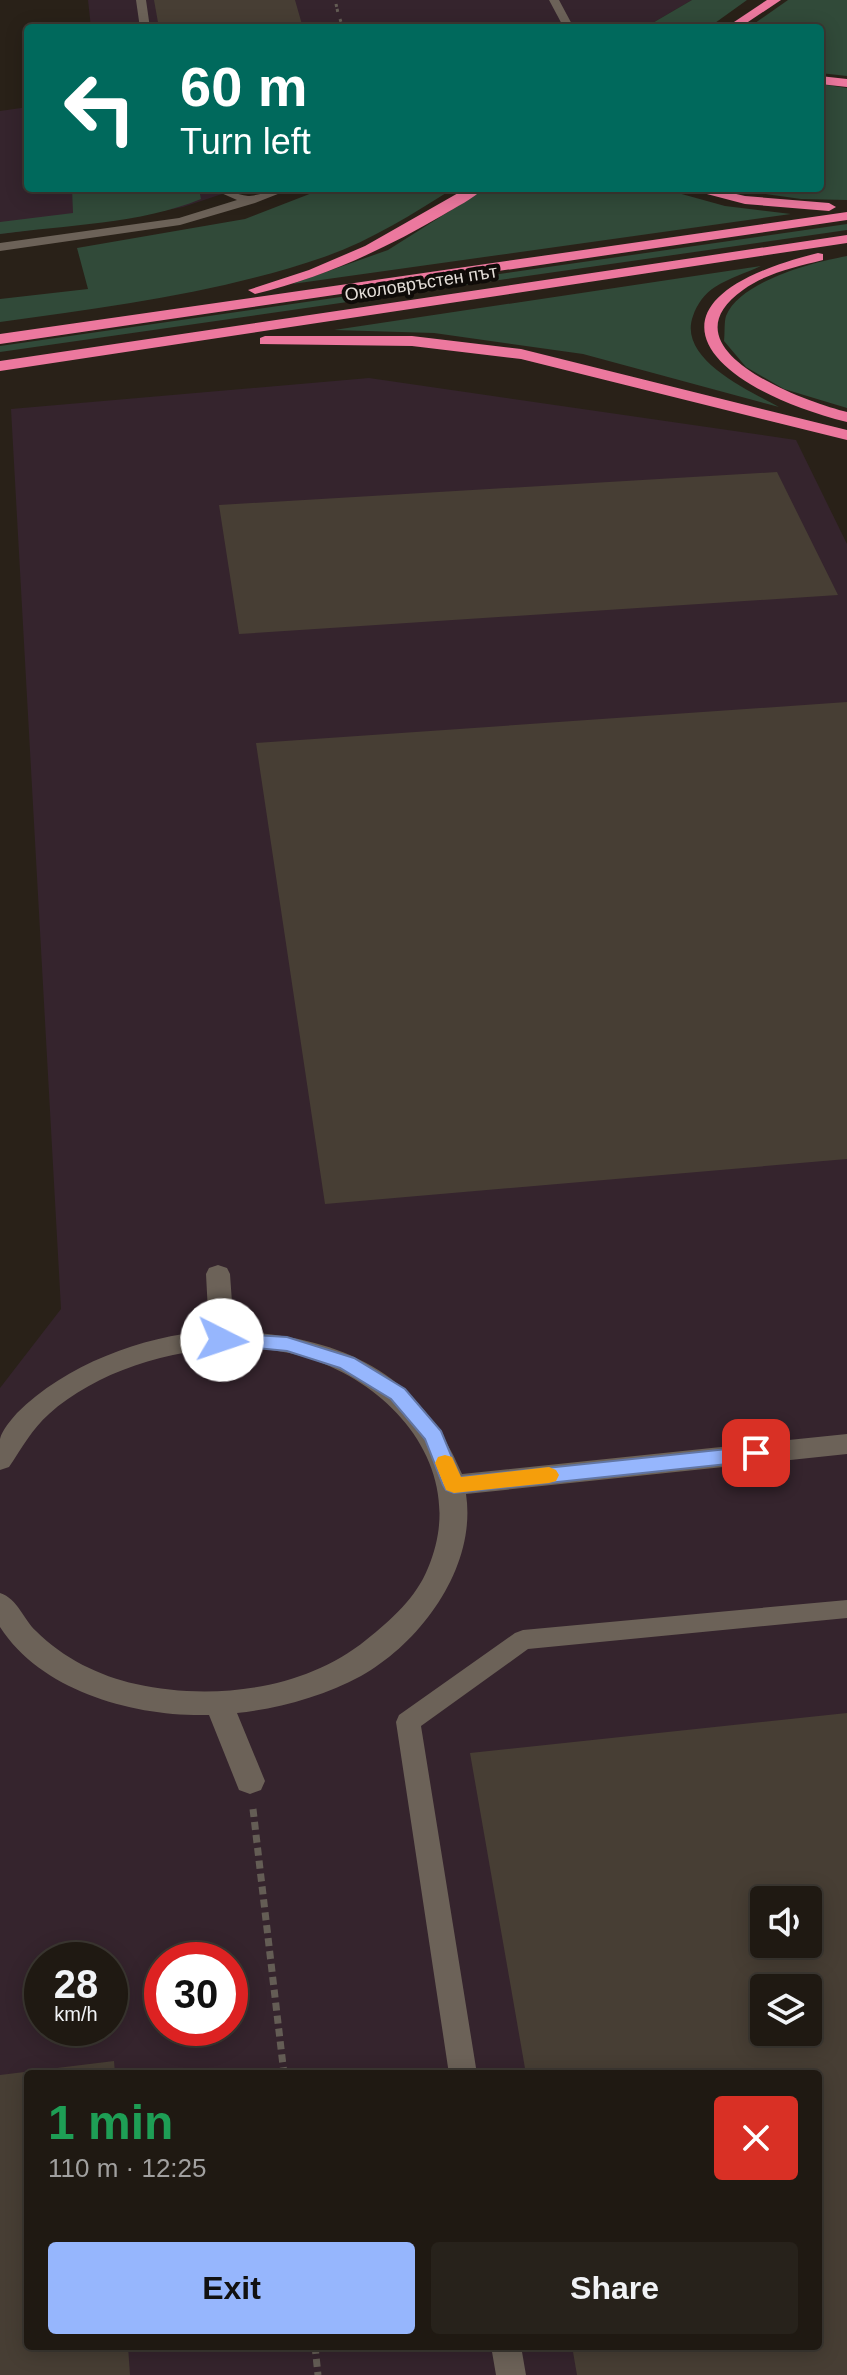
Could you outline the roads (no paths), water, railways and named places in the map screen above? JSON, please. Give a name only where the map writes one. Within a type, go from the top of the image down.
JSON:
[{"type":"highway","points":[[737,24],[775,0]]},
{"type":"highway","points":[[824,80],[847,83]]},
{"type":"highway","points":[[86,327],[261,288],[343,263],[420,224],[471,192]]},
{"type":"highway","points":[[710,192],[757,202],[847,207]]},
{"type":"highway","name":"Околовръстен път","points":[[0,339],[847,216]]},
{"type":"highway","name":"Околовръстен път","points":[[0,366],[847,239]]},
{"type":"highway","points":[[847,250],[775,269],[754,278],[721,302],[710,328],[714,345],[726,361],[746,377],[801,404],[847,417]]},
{"type":"highway","points":[[107,351],[311,339],[400,340],[467,346],[576,365],[847,435]]},
{"type":"street","points":[[218,1274],[222,1340]]},
{"type":"street","points":[[0,1460],[25,1422],[79,1379],[148,1350],[222,1340],[287,1344],[347,1363],[398,1394],[434,1436],[454,1485],[454,1535],[437,1585],[401,1630],[350,1668],[288,1693],[219,1704],[144,1699],[77,1677],[25,1639],[0,1604]]},
{"type":"street","points":[[454,1485],[847,1444]]},
{"type":"street","points":[[219,1704],[250,1781]]},
{"type":"lane","points":[[141,0],[144,24]]},
{"type":"lane","points":[[554,0],[567,24]]},
{"type":"lane","points":[[227,192],[251,201]]},
{"type":"lane","points":[[0,247],[156,225],[276,192]]},
{"type":"lane","points":[[462,2070],[408,1722],[523,1640],[847,1609]]},
{"type":"lane","points":[[507,2350],[511,2375]]}]
